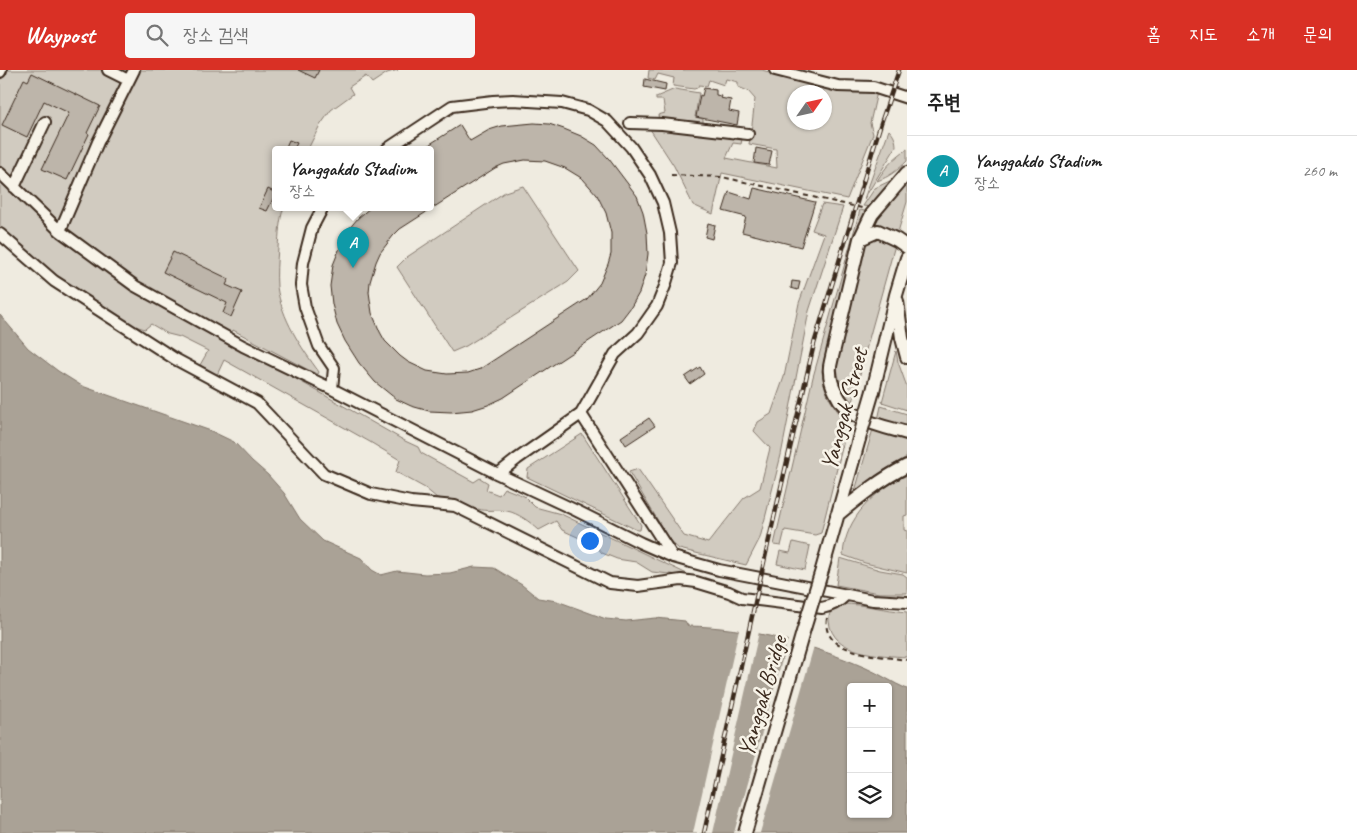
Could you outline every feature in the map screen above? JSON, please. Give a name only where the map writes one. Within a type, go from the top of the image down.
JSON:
[{"type":"main road","points":[[907,173],[875,211],[860,239],[830,372],[832,385],[838,398],[844,407],[855,416],[907,433]]},
{"type":"main road","points":[[860,239],[878,231],[898,240],[907,247]]},
{"type":"main road","name":"Yanggak Street","points":[[822,570],[907,258]]},
{"type":"main road","points":[[896,295],[902,338],[907,357]]},
{"type":"main road","points":[[837,515],[884,479],[907,466]]},
{"type":"main road","name":"Yanggak Bridge","points":[[745,833],[822,570]]},
{"type":"street","points":[[108,70],[128,80]]},
{"type":"street","points":[[60,231],[98,142],[134,70]]},
{"type":"street","points":[[775,70],[838,86],[874,87],[907,98]]},
{"type":"street","points":[[392,146],[452,106],[513,100],[562,103],[588,110],[607,122],[631,147],[650,175],[663,203],[670,233],[672,263],[656,306],[638,333],[615,354],[581,414],[498,474]]},
{"type":"street","points":[[14,187],[45,122]]},
{"type":"street","points":[[630,123],[662,124],[748,134]]},
{"type":"street","points":[[0,173],[60,231],[135,286],[243,346],[498,474],[673,557],[719,570],[846,595],[873,600],[907,602]]},
{"type":"street","points":[[321,211],[312,228],[303,263],[301,285],[305,307],[319,346],[334,368],[332,389]]},
{"type":"street","points":[[0,234],[54,281],[176,359],[257,403],[324,474],[371,494],[411,502],[455,506],[610,583],[638,586],[681,580],[696,582],[742,598],[822,608],[839,602],[846,595]]},
{"type":"street","points":[[581,414],[673,557]]},
{"type":"path","points":[[671,176],[722,177],[875,211]]},
{"type":"path","points":[[831,606],[827,614],[826,628],[831,638],[837,644],[866,655],[907,660]]},
{"type":"shaded area","points":[[0,70],[398,70],[387,73],[372,83],[366,76],[349,87],[353,94],[331,110],[319,127],[310,146],[272,146],[272,211],[283,211],[279,233],[277,268],[279,299],[287,321],[319,372],[318,374],[233,330],[228,342],[418,447],[421,453],[474,482],[480,478],[488,483],[486,490],[499,495],[504,488],[524,496],[535,507],[561,514],[687,574],[686,576],[652,572],[636,562],[617,559],[602,553],[595,545],[562,530],[556,521],[539,530],[524,518],[511,512],[478,509],[475,512],[437,498],[425,488],[396,472],[400,460],[224,360],[217,375],[200,365],[208,351],[180,337],[168,334],[151,324],[145,329],[125,323],[71,290],[34,260],[36,258],[28,250],[26,252],[0,231]]},
{"type":"shaded area","points":[[649,70],[762,70],[794,79],[877,92],[870,123],[873,134],[847,199],[722,173],[713,214],[693,205],[674,166],[650,129],[657,126],[743,135],[741,144],[733,143],[726,158],[777,168],[776,149],[749,144],[755,99],[748,91],[738,87],[738,82],[726,79],[724,85],[709,80],[707,86],[699,85],[694,89],[673,86],[674,78],[658,74],[655,80],[648,78]]},
{"type":"shaded area","points":[[675,89],[699,93],[695,117],[703,119],[703,123],[659,120],[658,115],[665,113],[663,100],[656,100],[656,97]]},
{"type":"shaded area","points":[[889,130],[896,142],[896,147],[864,199]]},
{"type":"shaded area","points":[[907,149],[907,161],[893,173],[877,181],[890,163]]},
{"type":"shaded area","points":[[894,179],[871,207],[863,206],[875,188]]},
{"type":"shaded area","points":[[907,181],[907,202],[898,232],[875,225],[875,221]]},
{"type":"shaded area","points":[[523,186],[579,271],[568,282],[466,346],[452,352],[397,267],[407,257],[505,192]]},
{"type":"shaded area","points":[[822,204],[843,207],[809,311],[781,455],[760,538],[746,565],[679,549],[670,541],[629,472],[638,469],[684,536],[708,543],[744,498],[760,488],[770,448],[754,431],[758,422],[771,414],[784,377],[799,303],[824,234],[812,230]]},
{"type":"shaded area","points":[[860,210],[869,212],[850,253],[822,371],[827,394],[848,424],[821,533],[815,535],[785,530],[781,546],[774,545],[813,377]]},
{"type":"shaded area","points":[[876,238],[882,238],[895,245],[852,406],[839,380],[837,362],[864,247],[866,243]]},
{"type":"shaded area","points":[[0,315],[28,348],[58,371],[82,386],[211,431],[234,442],[268,475],[284,493],[300,519],[323,541],[361,558],[372,570],[381,575],[397,571],[425,574],[450,573],[474,567],[494,568],[522,585],[538,598],[557,601],[606,619],[626,621],[656,618],[685,621],[688,626],[757,633],[779,638],[845,659],[907,689],[907,833],[0,833]]},
{"type":"shaded area","points":[[896,351],[907,387],[907,410],[882,402]]},
{"type":"shaded area","points":[[881,406],[907,414],[907,427],[878,420]]},
{"type":"shaded area","points":[[873,429],[907,438],[907,457],[855,491]]},
{"type":"shaded area","points":[[582,434],[641,525],[640,530],[527,477],[528,469]]},
{"type":"shaded area","points":[[907,475],[907,515],[904,516],[904,530],[907,531],[907,573],[865,563],[843,555],[849,529],[864,507],[873,497]]},
{"type":"shaded area","points":[[793,542],[810,546],[805,570],[777,564],[780,551],[790,553]]},
{"type":"shaded area","points":[[840,558],[880,570],[903,574],[907,577],[907,593],[879,593],[836,585]]},
{"type":"shaded area","points":[[842,604],[907,612],[907,657],[859,651],[839,641],[832,632],[829,615],[832,610]]},
{"type":"pier","points":[[891,70],[907,70],[904,78],[890,75]]},
{"type":"pier","points":[[739,629],[759,632],[713,833],[693,833]]},
{"type":"pier","points":[[788,639],[814,646],[760,833],[734,833]]},
{"type":"building","points":[[298,70],[319,70],[315,78]]},
{"type":"building","points":[[32,73],[100,106],[67,180],[42,169],[69,113],[44,101],[27,137],[2,125],[24,79],[28,81]]},
{"type":"building","points":[[645,79],[666,84],[665,91],[644,87]]},
{"type":"building","points":[[704,88],[716,90],[716,95],[721,96],[720,98],[731,100],[729,111],[739,113],[737,125],[696,117],[700,95],[702,96]]},
{"type":"building","points":[[534,123],[549,124],[581,136],[596,145],[637,196],[643,212],[647,233],[648,254],[645,275],[639,293],[621,320],[503,398],[472,410],[451,412],[429,411],[396,399],[375,382],[359,363],[337,324],[330,286],[333,265],[348,230],[358,218],[366,211],[428,211],[400,229],[380,253],[370,282],[369,292],[372,313],[385,341],[408,362],[427,371],[447,374],[468,373],[480,369],[587,299],[600,283],[611,254],[611,233],[606,213],[597,195],[583,179],[565,168],[545,161],[525,160],[504,164],[434,207],[434,146],[430,146],[430,144],[460,125],[470,141],[489,130],[502,126]]},
{"type":"building","points":[[289,140],[297,143],[296,146],[286,146]]},
{"type":"building","points":[[756,148],[772,151],[769,165],[754,163]]},
{"type":"building","points":[[754,188],[815,202],[801,247],[742,232],[746,217],[723,211],[729,192],[751,199]]},
{"type":"building","points":[[268,189],[272,191],[272,201],[267,211],[259,208]]},
{"type":"building","points":[[708,223],[715,225],[712,239],[705,237]]},
{"type":"building","points":[[173,252],[229,279],[226,285],[242,292],[231,317],[223,313],[227,303],[163,272]]},
{"type":"building","points":[[792,281],[800,282],[798,290],[791,288]]},
{"type":"building","points":[[700,367],[704,374],[690,384],[685,377]]},
{"type":"building","points":[[649,418],[655,426],[626,445],[621,437]]},
{"type":"railway","points":[[704,833],[814,344],[899,70]]},
{"type":"place","name":"Yanggakdo Stadium","points":[[353,268]]}]
